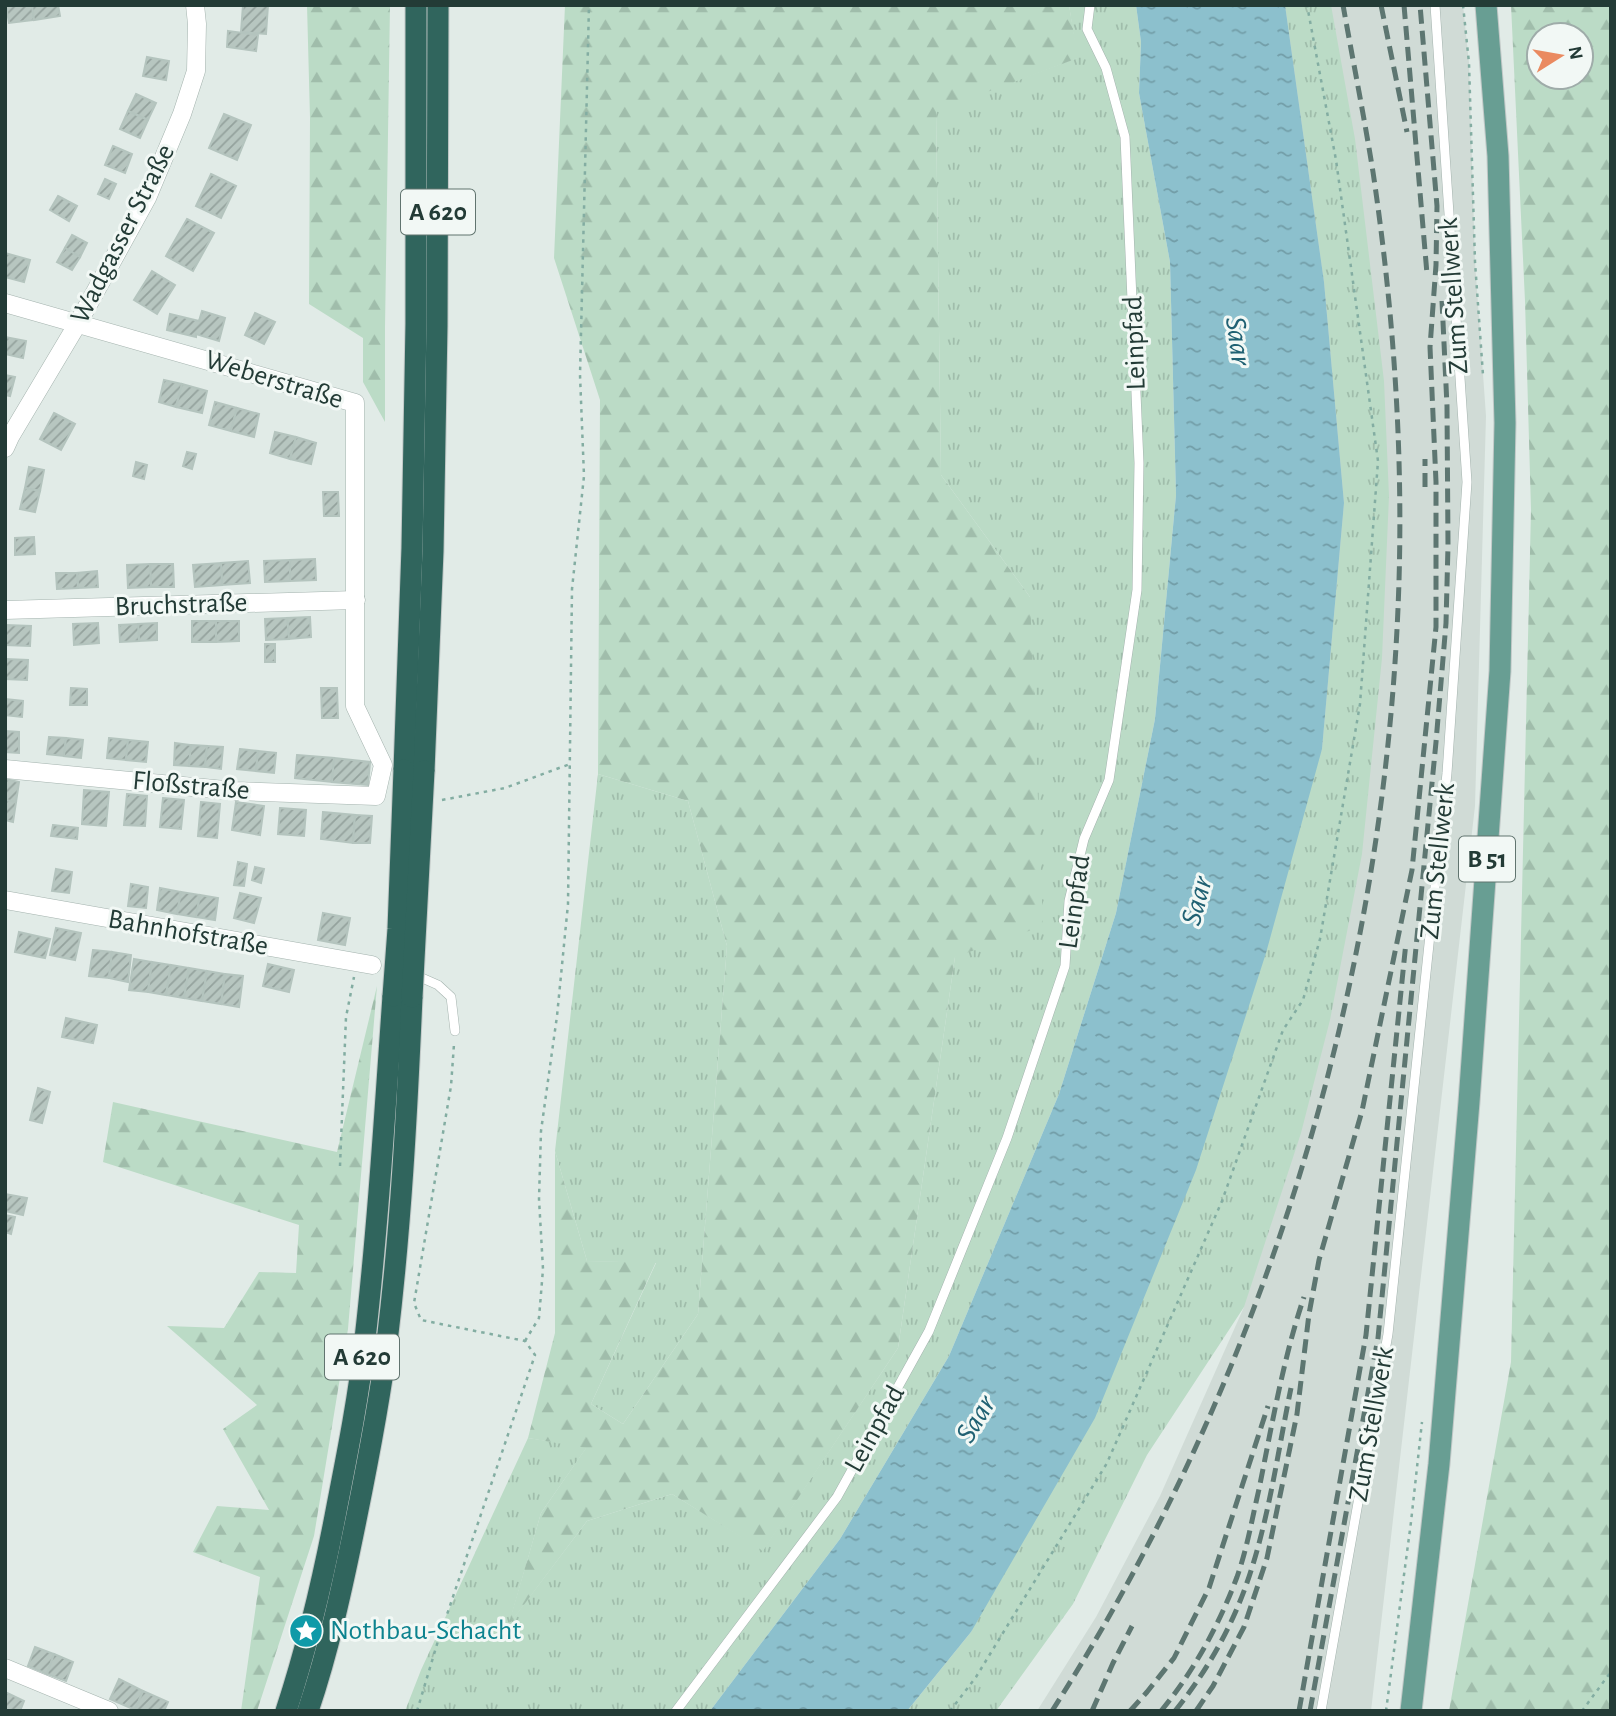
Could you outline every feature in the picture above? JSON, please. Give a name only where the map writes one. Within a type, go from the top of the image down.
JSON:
[{"type":"highway","name":"A 620","points":[[414,770],[416,5]]},
{"type":"highway","name":"A 620","points":[[308,1711],[347,1568],[368,1463],[387,1343],[398,1238],[405,1138],[403,996],[414,770],[434,524],[438,325],[438,5]]},
{"type":"highway","name":"A 620","points":[[286,1711],[311,1628],[347,1457],[361,1367],[403,996]]},
{"type":"main road","name":"B 51","points":[[1411,1711],[1441,1436],[1471,1076],[1500,671],[1505,423],[1498,156],[1486,5]]},
{"type":"street","name":"Wadgasser Straße","points":[[5,448],[147,198],[183,114],[196,71],[195,5]]},
{"type":"street","name":"Weberstraße","points":[[5,303],[355,403],[356,600]]},
{"type":"street","name":"Bruchstraße","points":[[5,610],[356,600]]},
{"type":"street","name":"Floßstraße","points":[[5,769],[235,791],[376,796],[383,765],[355,706],[356,600]]},
{"type":"street","name":"Bahnhofstraße","points":[[5,900],[364,964]]},
{"type":"street","points":[[5,1668],[109,1711]]},
{"type":"lane","name":"Leinpfad","points":[[676,1711],[836,1497],[929,1331],[1007,1138],[1065,966],[1069,901],[1084,839],[1109,780],[1137,590],[1139,463],[1125,136],[1107,68],[1087,29],[1090,5]]},
{"type":"lane","name":"Zum Stellwerk","points":[[1321,1711],[1388,1334],[1447,773],[1467,482],[1435,5]]},
{"type":"lane","points":[[407,971],[412,803]]},
{"type":"lane","points":[[364,964],[407,971],[438,985],[451,997],[456,1031]]},
{"type":"path","points":[[525,1341],[538,1318],[543,1269],[539,1199],[541,1131],[557,1016],[568,904],[572,589],[584,476],[580,375],[589,5]]},
{"type":"path","points":[[950,1711],[976,1676],[1107,1463],[1222,1201],[1283,1030],[1303,1000],[1320,939],[1360,704],[1378,461],[1336,160],[1307,5]]},
{"type":"path","points":[[1463,5],[1469,63],[1475,262],[1483,377]]},
{"type":"path","points":[[438,801],[505,788],[570,764]]},
{"type":"path","points":[[340,1166],[346,1017],[364,964]]},
{"type":"path","points":[[417,1711],[535,1355],[525,1341],[421,1320],[414,1303],[451,1086],[456,1031]]},
{"type":"path","points":[[1386,1711],[1412,1522],[1423,1411]]},
{"type":"path","points":[[1582,1711],[1607,1680],[1611,1664]]},
{"type":"shaded area","points":[[1283,5],[1463,5],[1469,63],[1475,262],[1486,416],[1475,806],[1371,1711],[1037,1711],[1096,1617],[1160,1496],[1244,1307]]},
{"type":"green space","points":[[307,5],[390,5],[385,422],[363,382],[363,338],[309,304],[310,118]]},
{"type":"green space","points":[[565,5],[1069,5],[1078,58],[936,111],[941,475],[1030,597],[1043,926],[955,957],[898,1348],[763,1551],[672,1494],[587,1521],[508,1626],[541,1513],[586,1448],[528,1438],[555,1333],[555,1151],[587,1261],[656,1262],[591,1404],[623,1424],[698,1314],[727,946],[688,801],[598,774],[600,400],[554,258]]},
{"type":"green space","points":[[1069,5],[1136,5],[1141,42],[1139,93],[1170,262],[1176,495],[1155,719],[1116,913],[1059,1094],[949,1356],[840,1539],[710,1711],[405,1711],[421,1670],[528,1438],[587,1447],[541,1513],[509,1624],[587,1521],[672,1494],[763,1550],[898,1348],[955,957],[1030,597],[941,475],[936,110],[1077,58]]},
{"type":"green space","points":[[1285,5],[1331,5],[1355,139],[1384,381],[1389,496],[1382,658],[1362,854],[1330,1020],[1301,1133],[1244,1307],[1147,1455],[1073,1604],[996,1711],[907,1711],[971,1632],[1322,749],[1344,503],[1324,282]]},
{"type":"green space","points":[[1511,5],[1611,5],[1611,1711],[1449,1711],[1511,1362],[1531,510],[1525,301]]},
{"type":"green space","points":[[598,774],[688,801],[727,946],[698,1314],[623,1424],[591,1404],[656,1263],[587,1261],[555,1151]]},
{"type":"green space","points":[[377,986],[348,1329],[314,1536],[257,1711],[241,1711],[260,1577],[193,1552],[217,1506],[269,1510],[223,1429],[257,1405],[167,1326],[224,1328],[259,1272],[296,1273],[299,1225],[103,1162],[113,1102],[337,1152]]},
{"type":"water","name":"Saar","points":[[1136,5],[1285,5],[1324,282],[1344,503],[1322,749],[1266,953],[1196,1170],[1095,1418],[971,1632],[907,1711],[710,1711],[840,1539],[949,1356],[1059,1094],[1116,913],[1155,719],[1176,495],[1170,262],[1139,93],[1141,42]]},
{"type":"building","points":[[6,5],[32,5],[34,20],[9,23]]},
{"type":"building","points":[[32,5],[58,5],[60,16],[34,20]]},
{"type":"building","points":[[243,5],[268,5],[266,34],[241,32]]},
{"type":"building","points":[[228,31],[258,35],[256,51],[227,47]]},
{"type":"building","points":[[147,57],[169,61],[166,80],[143,76]]},
{"type":"building","points":[[136,94],[156,103],[148,120],[128,111]]},
{"type":"building","points":[[128,111],[148,120],[140,138],[120,129]]},
{"type":"building","points":[[224,114],[251,125],[237,160],[209,148]]},
{"type":"building","points":[[113,146],[132,154],[125,173],[105,165]]},
{"type":"building","points":[[211,174],[236,186],[221,218],[196,206]]},
{"type":"building","points":[[105,179],[116,184],[109,199],[98,194]]},
{"type":"building","points":[[58,196],[77,206],[69,221],[50,210]]},
{"type":"building","points":[[187,219],[214,233],[193,271],[166,256]]},
{"type":"building","points":[[72,235],[87,243],[80,257],[65,248]]},
{"type":"building","points":[[65,248],[80,257],[72,270],[57,262]]},
{"type":"building","points":[[5,253],[30,260],[24,282],[5,277]]},
{"type":"building","points":[[152,271],[175,285],[157,314],[134,300]]},
{"type":"building","points":[[202,311],[225,318],[219,341],[167,330],[170,314],[199,321]]},
{"type":"building","points":[[255,313],[275,322],[264,344],[245,335]]},
{"type":"building","points":[[5,337],[26,341],[23,358],[5,354]]},
{"type":"building","points":[[5,375],[15,377],[10,396],[5,395]]},
{"type":"building","points":[[164,380],[182,384],[176,407],[159,402]]},
{"type":"building","points":[[182,384],[207,391],[202,413],[176,407]]},
{"type":"building","points":[[215,402],[237,408],[231,431],[209,425]]},
{"type":"building","points":[[237,408],[259,414],[254,437],[231,431]]},
{"type":"building","points":[[54,413],[75,424],[61,450],[40,439]]},
{"type":"building","points":[[275,432],[296,437],[290,459],[270,453]]},
{"type":"building","points":[[296,437],[316,443],[311,464],[290,459]]},
{"type":"building","points":[[187,452],[196,454],[192,469],[183,466]]},
{"type":"building","points":[[136,462],[147,465],[144,479],[133,476]]},
{"type":"building","points":[[29,467],[44,470],[40,491],[25,488]]},
{"type":"building","points":[[25,488],[40,491],[35,512],[20,509]]},
{"type":"building","points":[[323,492],[338,492],[339,516],[324,516]]},
{"type":"building","points":[[34,537],[35,554],[15,555],[15,538]]},
{"type":"building","points":[[315,559],[316,580],[290,581],[290,560]]},
{"type":"building","points":[[290,560],[290,581],[265,582],[264,561]]},
{"type":"building","points":[[248,561],[250,583],[222,585],[221,563]]},
{"type":"building","points":[[221,563],[222,585],[195,587],[193,565]]},
{"type":"building","points":[[150,564],[173,564],[174,587],[151,587]]},
{"type":"building","points":[[150,564],[151,587],[128,588],[127,565]]},
{"type":"building","points":[[97,571],[98,587],[78,588],[77,573]]},
{"type":"building","points":[[56,573],[77,573],[78,588],[57,589]]},
{"type":"building","points":[[310,617],[311,637],[289,639],[287,618]]},
{"type":"building","points":[[287,618],[289,639],[266,640],[265,619]]},
{"type":"building","points":[[192,621],[216,621],[216,642],[192,642]]},
{"type":"building","points":[[216,621],[239,621],[239,641],[216,642]]},
{"type":"building","points":[[98,623],[99,643],[74,645],[73,624]]},
{"type":"building","points":[[157,623],[157,640],[139,641],[138,624]]},
{"type":"building","points":[[138,624],[139,641],[120,642],[119,625]]},
{"type":"building","points":[[5,625],[31,626],[30,646],[5,645]]},
{"type":"building","points":[[265,644],[275,644],[275,662],[265,662]]},
{"type":"building","points":[[5,659],[28,660],[27,680],[5,679]]},
{"type":"building","points":[[71,688],[87,689],[87,705],[70,705]]},
{"type":"building","points":[[321,688],[337,688],[338,718],[322,718]]},
{"type":"building","points":[[5,699],[23,701],[22,717],[5,715]]},
{"type":"building","points":[[5,731],[19,732],[19,753],[5,752]]},
{"type":"building","points":[[49,737],[66,738],[64,756],[47,754]]},
{"type":"building","points":[[66,738],[83,740],[81,758],[64,756]]},
{"type":"building","points":[[109,738],[128,740],[126,760],[107,758]]},
{"type":"building","points":[[128,740],[148,742],[146,762],[126,760]]},
{"type":"building","points":[[175,743],[191,745],[189,766],[174,765]]},
{"type":"building","points":[[191,745],[207,746],[205,767],[189,766]]},
{"type":"building","points":[[207,746],[223,747],[221,769],[205,767]]},
{"type":"building","points":[[240,749],[258,751],[256,771],[237,769]]},
{"type":"building","points":[[258,751],[276,753],[274,773],[256,771]]},
{"type":"building","points":[[297,755],[334,758],[332,782],[295,778]]},
{"type":"building","points":[[334,758],[370,762],[368,785],[332,782]]},
{"type":"building","points":[[5,779],[19,782],[16,802],[5,800]]},
{"type":"building","points":[[84,790],[109,792],[106,826],[82,824]]},
{"type":"building","points":[[127,794],[147,796],[145,826],[124,825]]},
{"type":"building","points":[[163,798],[184,800],[181,829],[160,827]]},
{"type":"building","points":[[5,800],[16,802],[13,822],[5,820]]},
{"type":"building","points":[[201,802],[220,804],[217,838],[198,836]]},
{"type":"building","points":[[236,802],[264,806],[260,835],[232,830]]},
{"type":"building","points":[[280,808],[306,810],[304,836],[278,834]]},
{"type":"building","points":[[323,812],[355,815],[353,843],[321,839]]},
{"type":"building","points":[[355,815],[372,816],[370,843],[353,843]]},
{"type":"building","points":[[53,825],[78,828],[77,839],[51,836]]},
{"type":"building","points":[[238,862],[247,864],[244,886],[234,885]]},
{"type":"building","points":[[255,867],[264,869],[261,883],[252,880]]},
{"type":"building","points":[[56,869],[72,872],[69,893],[52,891]]},
{"type":"building","points":[[131,884],[148,887],[146,908],[128,906]]},
{"type":"building","points":[[160,888],[181,892],[177,914],[157,910]]},
{"type":"building","points":[[181,892],[200,895],[196,917],[177,914]]},
{"type":"building","points":[[240,893],[261,898],[254,923],[234,918]]},
{"type":"building","points":[[200,895],[218,898],[215,920],[196,917]]},
{"type":"building","points":[[323,913],[350,918],[345,945],[318,940]]},
{"type":"building","points":[[56,928],[81,933],[75,960],[50,955]]},
{"type":"building","points":[[19,932],[50,939],[45,958],[15,952]]},
{"type":"building","points":[[93,950],[112,952],[109,978],[89,976]]},
{"type":"building","points":[[112,952],[131,955],[128,982],[109,978]]},
{"type":"building","points":[[134,959],[152,962],[148,992],[129,990]]},
{"type":"building","points":[[152,962],[171,965],[166,995],[148,992]]},
{"type":"building","points":[[268,964],[294,970],[289,992],[263,986]]},
{"type":"building","points":[[171,965],[189,968],[184,998],[166,995]]},
{"type":"building","points":[[189,968],[207,971],[202,1001],[184,998]]},
{"type":"building","points":[[207,971],[225,974],[221,1004],[202,1001]]},
{"type":"building","points":[[225,974],[243,976],[239,1007],[221,1004]]},
{"type":"building","points":[[66,1018],[97,1025],[93,1043],[62,1037]]},
{"type":"building","points":[[38,1088],[50,1092],[42,1123],[30,1120]]},
{"type":"building","points":[[5,1194],[27,1198],[23,1215],[5,1211]]},
{"type":"building","points":[[5,1215],[15,1217],[11,1234],[5,1232]]},
{"type":"building","points":[[35,1647],[54,1654],[47,1674],[28,1666]]},
{"type":"building","points":[[54,1654],[73,1662],[66,1681],[47,1674]]},
{"type":"building","points":[[119,1679],[143,1691],[135,1710],[110,1699]]},
{"type":"building","points":[[143,1691],[168,1702],[164,1711],[135,1710]]},
{"type":"building","points":[[5,1692],[24,1701],[20,1711],[5,1711]]},
{"type":"railway","points":[[1052,1711],[1128,1583],[1195,1449],[1253,1311],[1301,1170],[1340,1025],[1370,878],[1389,730],[1399,581],[1398,427],[1380,223],[1370,151],[1343,5]]},
{"type":"railway","points":[[1381,5],[1407,132]]},
{"type":"railway","points":[[1404,5],[1427,274]]},
{"type":"railway","points":[[1196,1711],[1213,1686],[1244,1627],[1267,1558],[1297,1414],[1309,1314],[1319,1260],[1362,1111],[1412,870],[1436,627],[1436,482],[1430,347],[1437,206],[1420,5]]},
{"type":"railway","points":[[1310,1711],[1378,1338],[1436,742],[1446,623],[1448,546],[1447,406],[1442,301]]},
{"type":"railway","points":[[1425,459],[1425,487]]},
{"type":"railway","points":[[1299,1711],[1366,1335],[1406,942]]},
{"type":"railway","points":[[1161,1711],[1205,1647],[1237,1577],[1249,1534],[1284,1368],[1304,1297]]},
{"type":"railway","points":[[1175,1711],[1214,1654],[1244,1591],[1266,1516],[1291,1388]]},
{"type":"railway","points":[[1130,1711],[1174,1658],[1209,1588],[1268,1406]]},
{"type":"railway","points":[[1092,1711],[1132,1626]]},
{"type":"place","name":"Nothbau-Schacht","points":[[306,1631]]}]
